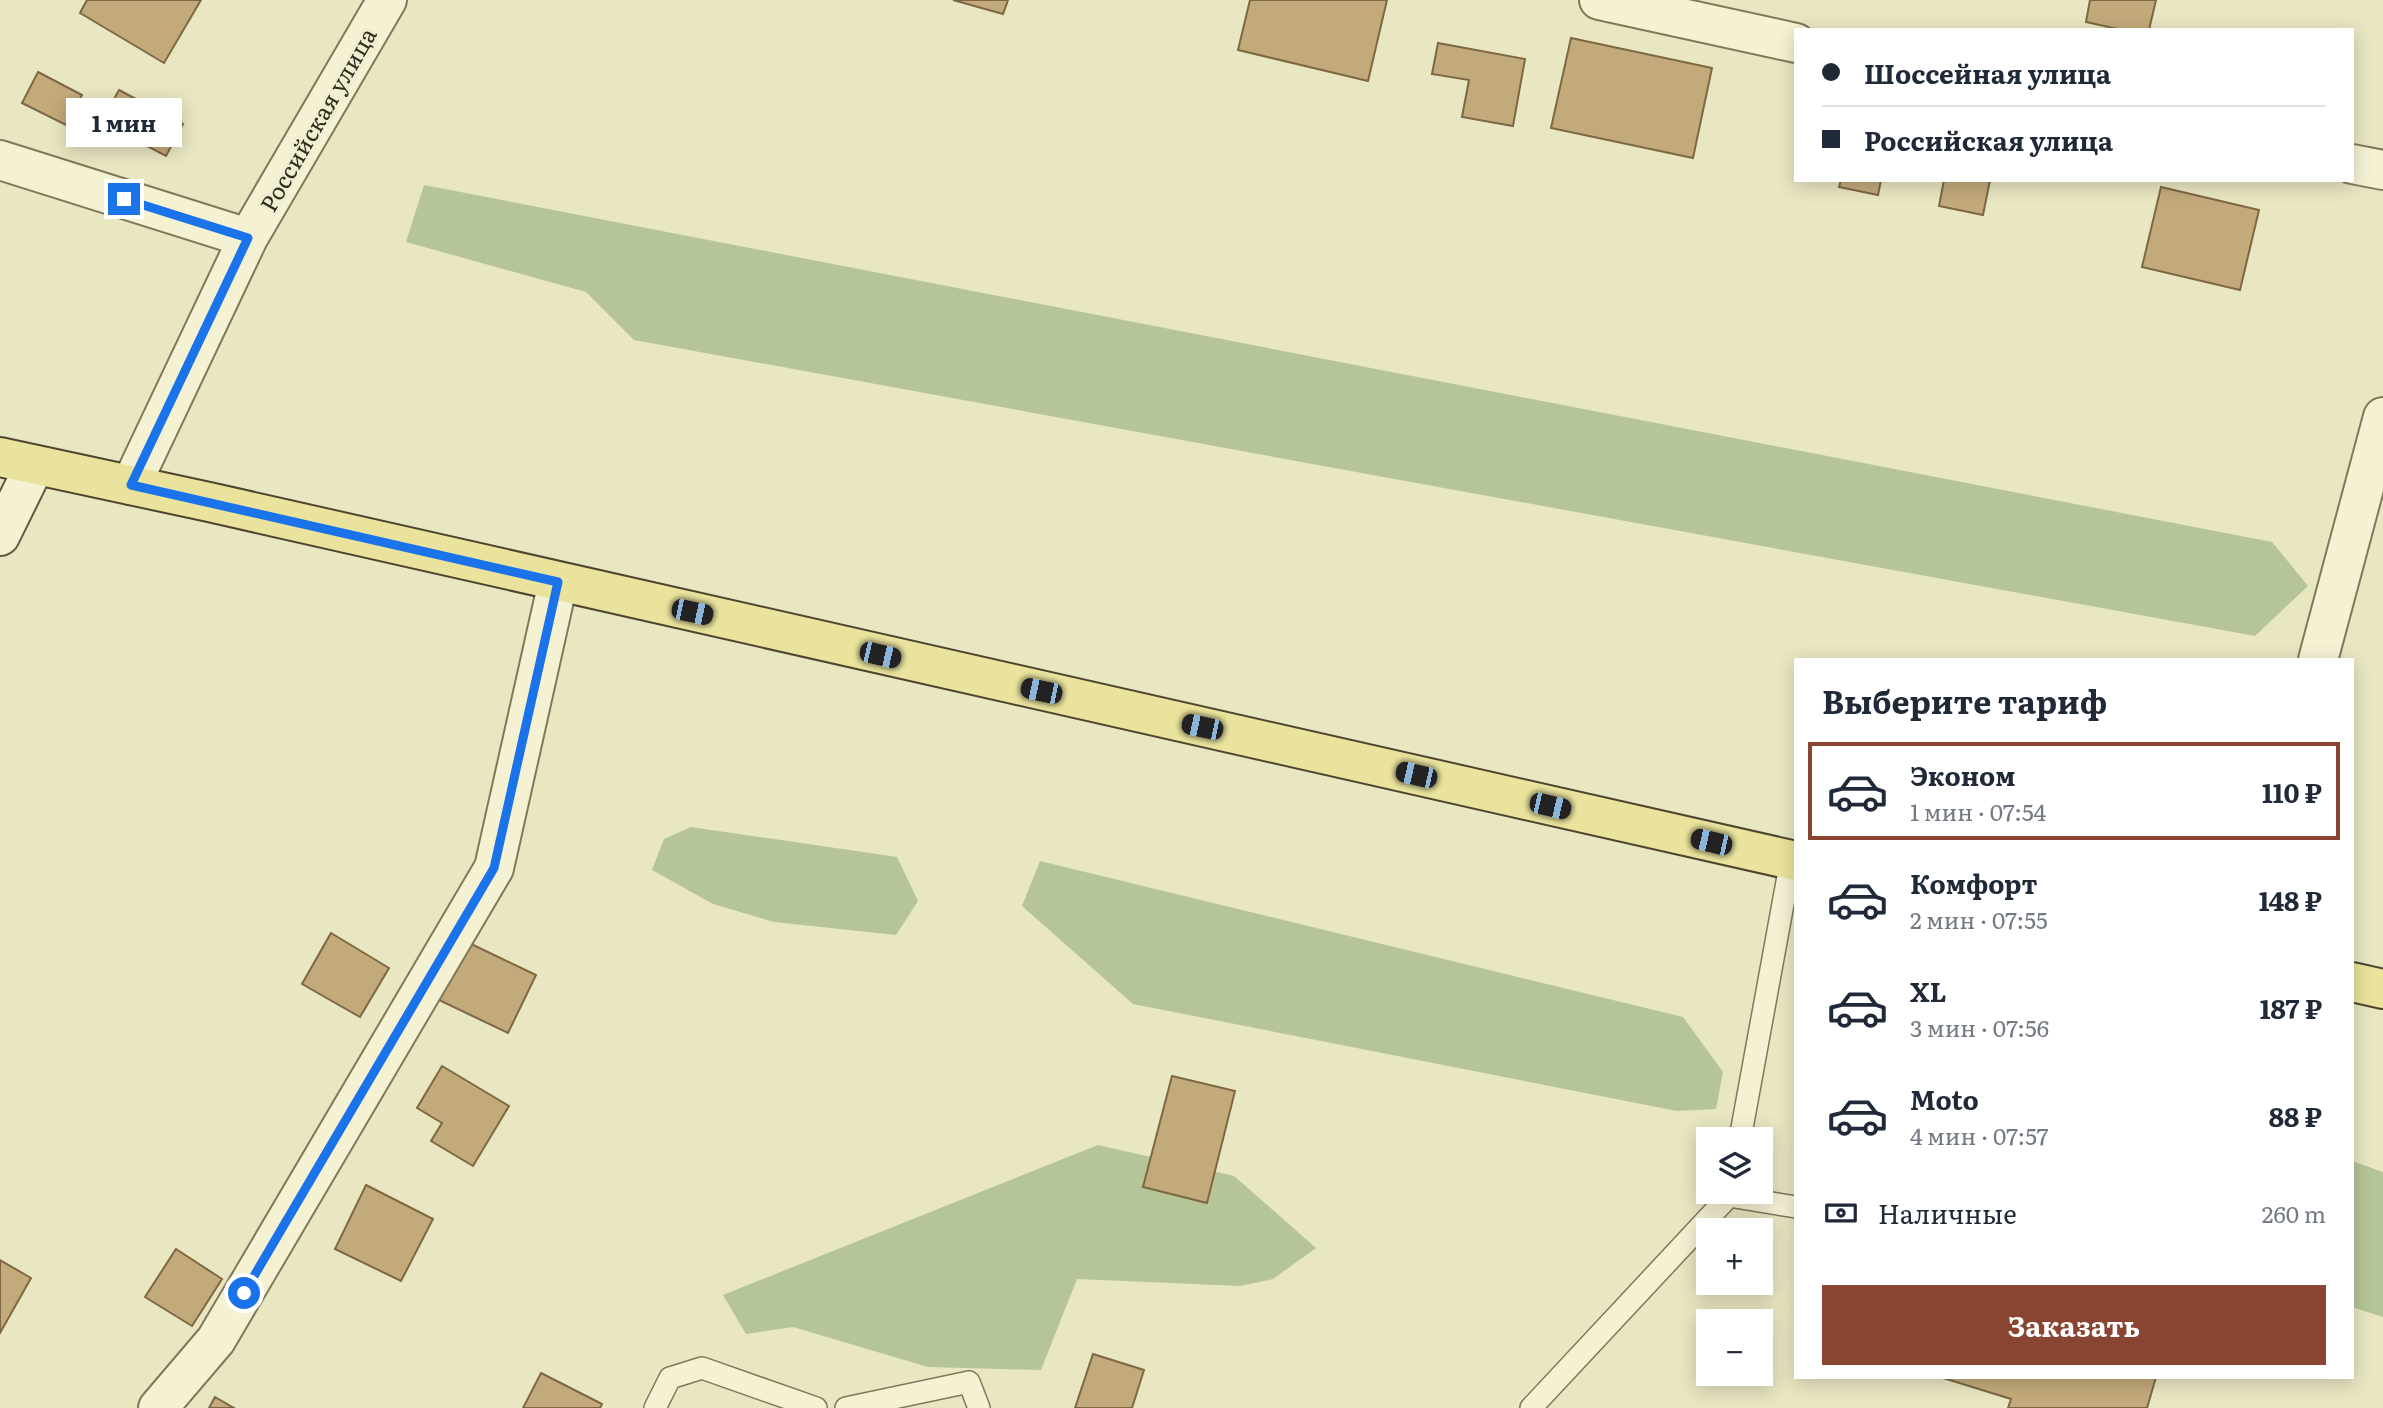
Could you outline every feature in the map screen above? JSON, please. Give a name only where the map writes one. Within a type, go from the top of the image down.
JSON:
[{"type":"main road","points":[[18,461],[1793,860]]},
{"type":"main road","points":[[2354,982],[2383,989]]},
{"type":"street","name":"Российская улица","points":[[131,485],[248,238],[387,0]]},
{"type":"street","points":[[1599,0],[1752,17],[1794,42]]},
{"type":"street","name":"Российская улица","points":[[0,160],[248,238]]},
{"type":"street","points":[[2354,164],[2383,170]]},
{"type":"street","points":[[2319,658],[2383,417]]},
{"type":"street","points":[[0,536],[18,461]]},
{"type":"street","points":[[158,1408],[216,1340],[494,868],[558,582]]},
{"type":"lane","points":[[1742,1127],[1793,860]]},
{"type":"lane","points":[[1773,1202],[1794,1207]]},
{"type":"lane","points":[[1531,1408],[1721,1204]]},
{"type":"lane","points":[[655,1408],[670,1378],[702,1368],[816,1408]]},
{"type":"lane","points":[[846,1408],[969,1382],[979,1408]]},
{"type":"green space","points":[[424,185],[2272,542],[2308,586],[2255,636],[634,340],[586,292],[406,242]]},
{"type":"green space","points":[[691,827],[897,857],[918,901],[896,935],[774,922],[713,904],[652,870],[664,839]]},
{"type":"green space","points":[[1040,861],[1683,1017],[1723,1072],[1716,1109],[1677,1111],[1133,1004],[1022,906]]},
{"type":"green space","points":[[1098,1145],[1234,1176],[1316,1248],[1273,1279],[1240,1286],[1077,1279],[1041,1370],[928,1367],[793,1327],[746,1334],[723,1295]]},
{"type":"green space","points":[[2354,1162],[2383,1172],[2383,1317],[2354,1308]]},
{"type":"building","points":[[87,0],[201,0],[164,63],[80,13]]},
{"type":"building","points":[[953,0],[1008,0],[1003,14]]},
{"type":"building","points":[[1250,0],[1387,0],[1368,81],[1238,50]]},
{"type":"building","points":[[2090,0],[2156,0],[2149,28],[2113,28],[2086,22]]},
{"type":"building","points":[[1571,38],[1712,68],[1693,158],[1551,128]]},
{"type":"building","points":[[1438,43],[1525,59],[1513,126],[1462,117],[1469,80],[1432,74]]},
{"type":"building","points":[[38,72],[82,95],[66,125],[22,103]]},
{"type":"building","points":[[119,90],[183,124],[166,156],[101,122]]},
{"type":"building","points":[[1840,182],[1881,182],[1878,195],[1839,187]]},
{"type":"building","points":[[1944,182],[1990,182],[1983,215],[1939,206]]},
{"type":"building","points":[[2161,187],[2259,210],[2240,290],[2142,267]]},
{"type":"building","points":[[331,933],[389,968],[360,1017],[302,984]]},
{"type":"building","points":[[467,942],[536,975],[508,1033],[439,1000]]},
{"type":"building","points":[[442,1066],[509,1106],[473,1166],[431,1141],[442,1123],[417,1108]]},
{"type":"building","points":[[1172,1076],[1235,1091],[1207,1203],[1143,1187]]},
{"type":"building","points":[[366,1185],[433,1219],[401,1281],[335,1249]]},
{"type":"building","points":[[176,1249],[222,1279],[192,1326],[145,1297]]},
{"type":"building","points":[[0,1260],[31,1278],[0,1333]]},
{"type":"building","points":[[1093,1354],[1144,1370],[1132,1408],[1075,1408]]},
{"type":"building","points":[[541,1373],[602,1404],[600,1408],[523,1408]]},
{"type":"building","points":[[1946,1379],[2155,1379],[2147,1408],[2008,1408],[2011,1399]]},
{"type":"building","points":[[215,1397],[234,1408],[209,1408]]},
{"type":"route","points":[[124,199],[248,238],[131,485],[558,582],[494,868],[244,1293]]}]
